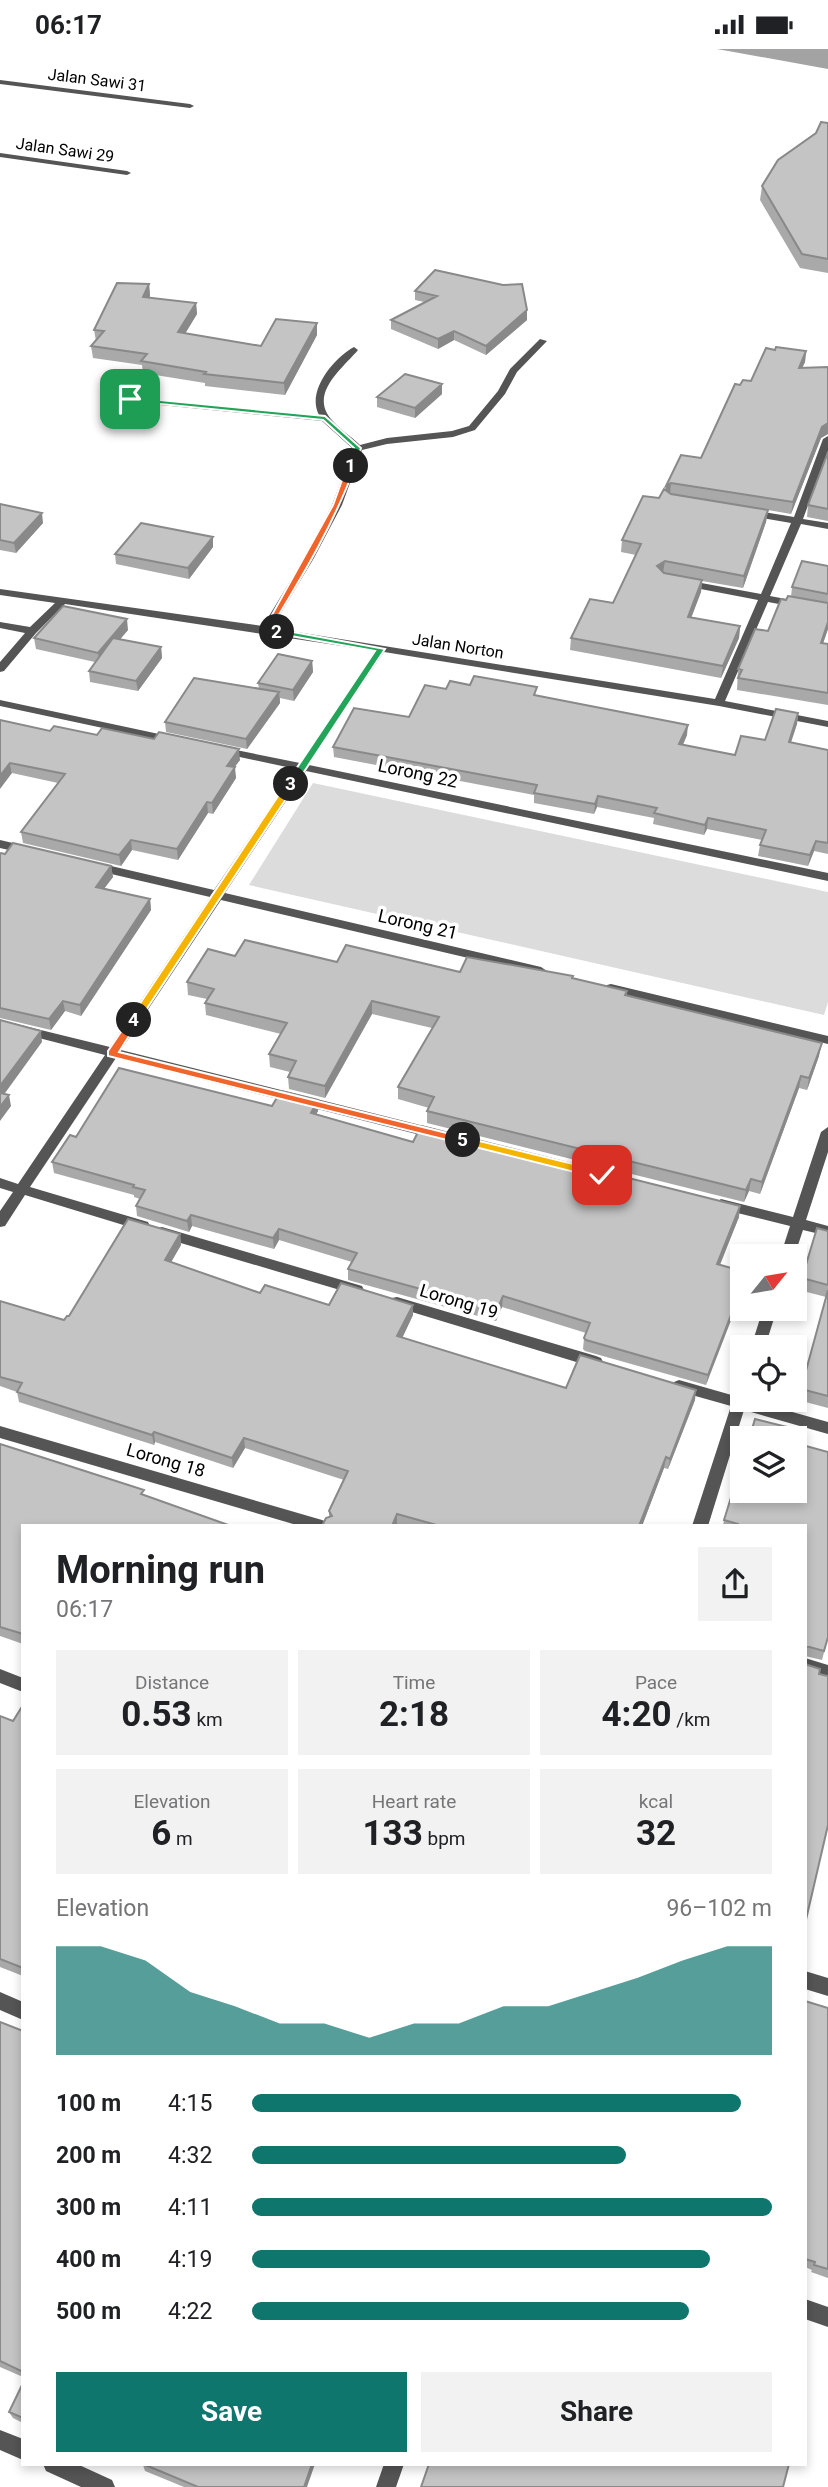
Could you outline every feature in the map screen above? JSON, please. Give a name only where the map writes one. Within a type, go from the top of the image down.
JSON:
[{"type":"street","name":"Jalan Sawi 31","points":[[0,82],[190,106]]},
{"type":"street","name":"Jalan Sawi 29","points":[[0,155],[127,173]]},
{"type":"street","points":[[358,448],[387,441],[453,434],[472,428],[502,392],[513,371],[543,341]]},
{"type":"street","points":[[354,350],[323,385],[318,404],[325,418],[358,448]]},
{"type":"street","points":[[130,399],[325,418]]},
{"type":"street","points":[[719,703],[797,521],[828,439]]},
{"type":"street","points":[[266,630],[337,505],[358,448]]},
{"type":"street","points":[[734,510],[828,526]]},
{"type":"street","points":[[676,581],[828,610]]},
{"type":"street","name":"Jalan Norton","points":[[0,591],[266,630],[719,703],[828,724]]},
{"type":"street","points":[[0,669],[32,631],[64,600]]},
{"type":"street","points":[[0,625],[32,631]]},
{"type":"street","points":[[0,1222],[381,649]]},
{"type":"street","points":[[0,703],[184,742]]},
{"type":"street","name":"Lorong 22","points":[[211,747],[828,877]]},
{"type":"street","points":[[0,844],[41,853]]},
{"type":"street","name":"Lorong 21","points":[[82,863],[557,975]]},
{"type":"street","points":[[597,985],[828,1040]]},
{"type":"street","points":[[0,1024],[448,1137]]},
{"type":"street","points":[[791,1244],[828,1132]]},
{"type":"street","name":"Lorong 19","points":[[0,1183],[606,1365]]},
{"type":"street","points":[[704,1200],[828,1231]]},
{"type":"street","points":[[659,1381],[730,1397]]},
{"type":"street","points":[[701,1524],[737,1412]]},
{"type":"street","points":[[778,1412],[828,1428]]},
{"type":"street","name":"Lorong 18","points":[[0,1432],[315,1524]]},
{"type":"street","points":[[807,1666],[828,1672]]},
{"type":"street","points":[[0,1676],[21,1684]]},
{"type":"street","points":[[807,1981],[828,1987]]},
{"type":"street","points":[[0,2001],[21,2010]]},
{"type":"street","points":[[807,2310],[828,2317]]},
{"type":"street","points":[[0,2440],[21,2449]]},
{"type":"street","points":[[58,2466],[105,2487]]},
{"type":"street","points":[[386,2487],[393,2466]]},
{"type":"shaded area","points":[[717,49],[828,49],[828,69]]},
{"type":"shaded area","points":[[313,783],[828,892],[828,1002],[824,1015],[249,885]]},
{"type":"building","points":[[821,122],[828,123],[828,259],[802,254],[762,186],[778,160],[816,133]]},
{"type":"building","points":[[435,270],[503,285],[522,284],[527,310],[486,346],[454,331],[438,339],[391,320],[437,296],[415,291]]},
{"type":"building","points":[[117,283],[149,284],[143,297],[196,303],[178,332],[261,346],[276,319],[317,323],[284,383],[204,374],[206,372],[141,361],[147,354],[91,346],[104,331],[94,330]]},
{"type":"building","points":[[776,347],[806,351],[799,368],[828,367],[828,423],[822,427],[793,502],[671,483],[666,486],[681,455],[701,458],[735,384],[740,385],[743,380],[751,381],[766,348],[775,350]]},
{"type":"building","points":[[405,374],[442,384],[415,408],[377,397]]},
{"type":"building","points":[[828,452],[828,509],[808,505]]},
{"type":"building","points":[[664,489],[671,494],[768,510],[744,576],[665,561],[657,566],[664,573],[702,580],[688,617],[740,626],[723,666],[571,638],[590,599],[613,603],[641,544],[622,540],[643,496],[659,498]]},
{"type":"building","points":[[0,504],[42,513],[14,543],[0,540]]},
{"type":"building","points":[[141,523],[213,537],[188,568],[115,554]]},
{"type":"building","points":[[802,561],[828,566],[828,594],[792,587]]},
{"type":"building","points":[[788,596],[828,603],[828,622],[821,643],[828,644],[828,693],[738,678],[742,670],[738,669],[755,629],[768,631],[781,599],[786,600]]},
{"type":"building","points":[[63,606],[127,619],[98,653],[34,638]]},
{"type":"building","points":[[113,638],[161,647],[136,681],[89,671]]},
{"type":"building","points":[[278,654],[312,661],[293,690],[258,683]]},
{"type":"building","points":[[474,676],[537,687],[534,695],[688,725],[679,744],[735,755],[741,736],[765,740],[776,709],[798,713],[789,742],[828,750],[828,843],[816,841],[810,855],[760,845],[766,830],[708,818],[705,825],[654,813],[657,808],[598,796],[595,804],[534,793],[537,785],[333,747],[354,708],[409,717],[425,685],[446,689],[450,681],[470,685]]},
{"type":"building","points":[[194,678],[279,692],[246,739],[165,722]]},
{"type":"building","points":[[0,720],[50,731],[54,726],[97,735],[102,728],[154,739],[159,732],[239,749],[227,766],[235,767],[212,803],[207,802],[177,849],[131,840],[119,855],[21,832],[65,774],[10,763],[0,776]]},
{"type":"building","points":[[13,843],[111,866],[96,887],[150,899],[80,1005],[63,1001],[49,1019],[0,1008],[0,854],[5,854]]},
{"type":"building","points":[[245,940],[337,962],[346,945],[460,972],[467,957],[573,976],[572,978],[627,991],[625,995],[822,1043],[809,1078],[801,1076],[762,1182],[751,1179],[746,1190],[427,1111],[434,1097],[398,1087],[439,1017],[372,1001],[325,1086],[288,1077],[296,1061],[269,1054],[287,1023],[205,1003],[214,989],[187,982],[208,949],[235,956]]},
{"type":"building","points":[[0,1020],[41,1031],[0,1086]]},
{"type":"building","points":[[119,1068],[272,1106],[281,1091],[318,1100],[311,1113],[413,1142],[421,1126],[740,1206],[717,1264],[730,1268],[730,1317],[708,1375],[586,1340],[584,1338],[590,1323],[503,1296],[497,1310],[348,1269],[357,1253],[279,1229],[273,1238],[191,1215],[187,1221],[136,1206],[145,1190],[52,1162],[70,1135],[76,1137]]},
{"type":"building","points":[[0,1093],[9,1095],[0,1107]]},
{"type":"building","points":[[128,1219],[180,1234],[165,1260],[260,1293],[265,1285],[329,1305],[341,1283],[413,1305],[397,1336],[566,1388],[580,1355],[696,1390],[670,1459],[666,1457],[640,1524],[433,1524],[397,1514],[393,1524],[323,1524],[326,1518],[332,1516],[329,1511],[348,1471],[244,1438],[232,1458],[17,1392],[22,1383],[0,1377],[0,1301],[64,1320]]},
{"type":"building","points":[[817,1228],[828,1231],[828,1285],[807,1279],[807,1261]]},
{"type":"building","points":[[828,1290],[828,1396],[807,1391],[807,1367]]},
{"type":"building","points":[[755,1419],[783,1426],[753,1426]]},
{"type":"building","points":[[0,1444],[144,1490],[141,1494],[225,1524],[21,1524],[21,1633],[0,1627]]},
{"type":"building","points":[[807,1446],[828,1452],[828,1637],[824,1651],[807,1646],[807,1524],[738,1524],[724,1520],[730,1501],[730,1503],[807,1503]]},
{"type":"building","points":[[807,1665],[820,1669],[819,1674],[828,1676],[828,1825],[807,1915]]},
{"type":"building","points":[[21,1708],[21,1967],[0,1959],[0,1716],[13,1721]]},
{"type":"building","points":[[807,2002],[828,2008],[828,2269],[814,2265],[815,2262],[807,2260]]},
{"type":"building","points":[[0,2022],[21,2030],[21,2371],[0,2361]]},
{"type":"building","points":[[21,2387],[21,2417],[9,2412]]},
{"type":"building","points":[[148,2466],[311,2466],[304,2487],[198,2487]]},
{"type":"building","points":[[428,2466],[788,2466],[783,2487],[421,2487]]},
{"type":"route","points":[[130,399],[325,418],[341,431],[358,448],[337,505],[266,630],[381,649],[112,1053],[602,1175]]}]
